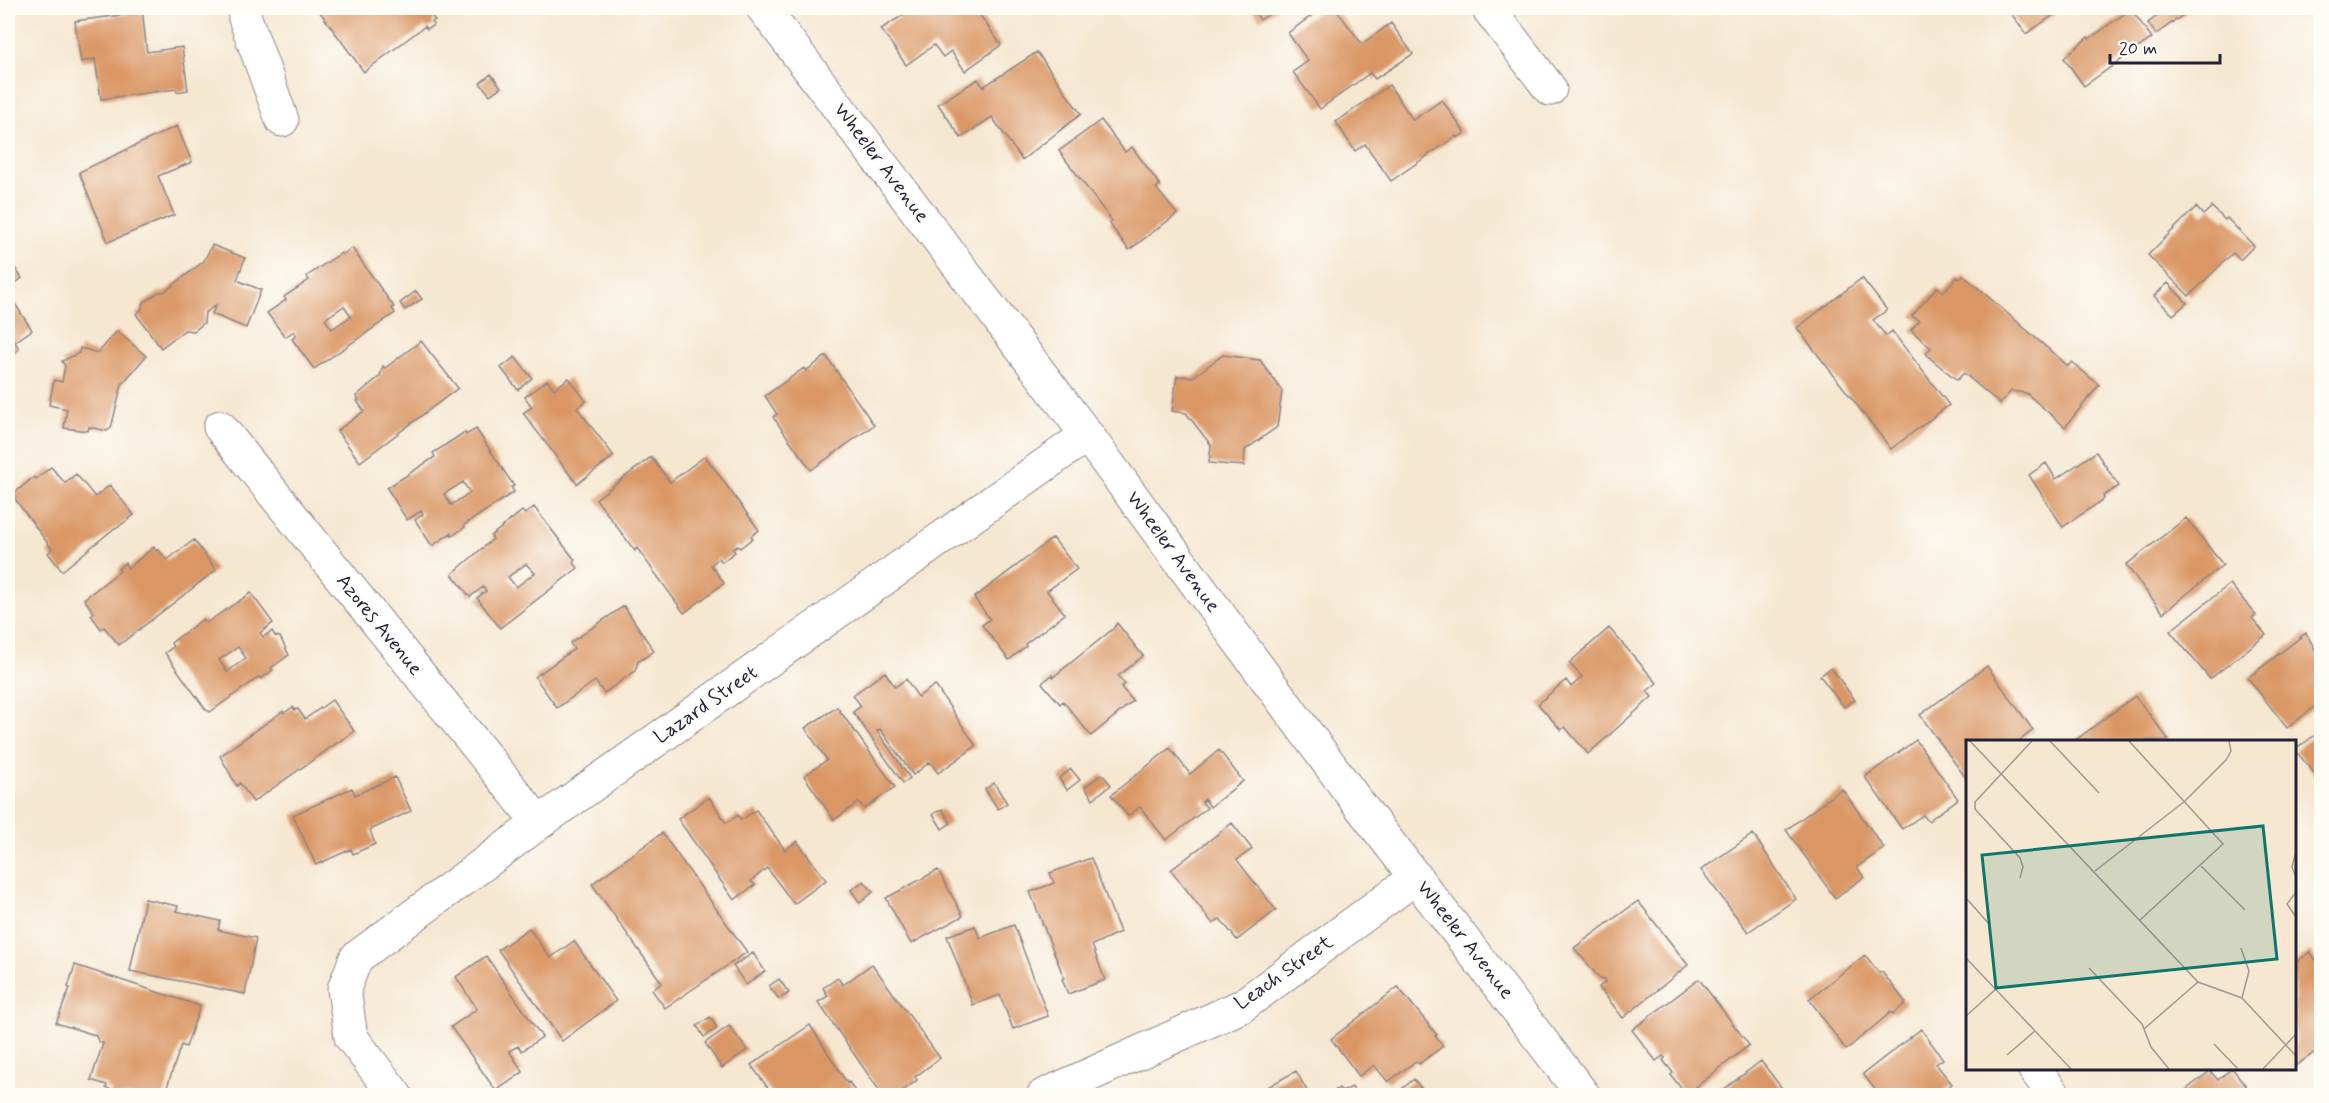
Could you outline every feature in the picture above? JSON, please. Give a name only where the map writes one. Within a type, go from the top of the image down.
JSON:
[{"type":"street","points":[[244,8],[245,18],[282,120]]},
{"type":"street","name":"Wheeler Avenue","points":[[763,8],[1087,435],[1348,790],[1584,1095]]},
{"type":"street","points":[[1488,8],[1550,88]]},
{"type":"street","name":"Azores Avenue","points":[[220,428],[539,823]]},
{"type":"street","name":"Lazard Street","points":[[396,1095],[351,1037],[344,989],[356,958],[539,823],[1087,435]]},
{"type":"street","name":"Leach Street","points":[[1043,1095],[1242,1006],[1416,877]]},
{"type":"street","points":[[2036,1070],[2055,1095]]},
{"type":"building","points":[[317,8],[425,8],[435,20],[432,22],[434,25],[427,29],[425,26],[364,72]]},
{"type":"building","points":[[914,8],[975,8],[1001,45],[965,71],[951,51],[943,57],[934,45],[906,65],[881,29]]},
{"type":"building","points":[[1251,8],[1278,8],[1260,20]]},
{"type":"building","points":[[1322,8],[1335,8],[1362,44],[1391,23],[1413,54],[1375,79],[1370,73],[1320,109],[1293,72],[1308,61],[1288,33]]},
{"type":"building","points":[[2007,8],[2051,8],[2055,14],[2026,34]]},
{"type":"building","points":[[2149,8],[2193,8],[2156,34],[2148,23],[2157,16]]},
{"type":"building","points":[[142,9],[147,52],[182,47],[188,90],[177,92],[176,89],[101,99],[95,59],[81,62],[75,21],[129,14],[128,11]]},
{"type":"building","points":[[2131,9],[2152,38],[2084,86],[2064,58],[2088,37],[2089,39]]},
{"type":"building","points":[[1037,52],[1081,114],[1022,160],[992,117],[961,138],[938,104],[978,79],[983,87]]},
{"type":"building","points":[[491,74],[501,87],[490,95],[480,83]]},
{"type":"building","points":[[1389,85],[1413,120],[1442,100],[1465,133],[1457,138],[1456,136],[1391,181],[1365,144],[1355,151],[1336,122]]},
{"type":"building","points":[[1101,120],[1125,152],[1132,147],[1160,185],[1156,188],[1177,214],[1129,250],[1109,223],[1112,221],[1059,151]]},
{"type":"building","points":[[177,126],[192,162],[158,176],[174,215],[108,242],[79,172]]},
{"type":"building","points":[[2196,207],[2203,215],[2212,207],[2225,220],[2227,218],[2254,246],[2240,260],[2233,253],[2189,296],[2148,255]]},
{"type":"building","points":[[212,245],[245,258],[237,280],[261,290],[246,328],[212,314],[216,305],[205,313],[204,323],[194,331],[185,330],[161,348],[136,314],[142,309],[142,304],[159,292],[164,292],[204,261]]},
{"type":"building","points":[[352,248],[394,307],[392,308],[395,313],[314,369],[292,339],[296,335],[294,331],[285,337],[267,313],[286,300],[284,297],[309,280],[307,276],[341,253],[342,255]],"holes":[[[344,306],[351,316],[332,329],[325,319]]]},
{"type":"building","points":[[8,258],[22,278],[8,289]]},
{"type":"building","points":[[1963,275],[2068,366],[2072,362],[2099,385],[2065,427],[2026,393],[2011,391],[2000,404],[1964,373],[1957,380],[1926,353],[1931,348],[1911,330],[1919,321],[1912,316],[1937,287],[1943,292],[1957,277],[1959,279]]},
{"type":"building","points":[[1862,278],[1887,310],[1873,320],[1886,336],[1892,331],[1949,405],[1891,449],[1797,328]]},
{"type":"building","points":[[2168,283],[2187,303],[2173,315],[2154,296]]},
{"type":"building","points":[[416,291],[422,299],[405,310],[400,303]]},
{"type":"building","points":[[8,293],[32,330],[15,342],[19,349],[8,357]]},
{"type":"building","points":[[117,331],[146,356],[122,384],[111,428],[107,431],[89,427],[88,431],[64,428],[67,409],[49,405],[54,380],[62,382],[65,366],[62,361],[79,353],[80,348],[98,353]]},
{"type":"building","points":[[421,341],[458,388],[360,462],[337,431],[364,411],[356,396],[380,376],[383,366],[385,368]]},
{"type":"building","points":[[1223,355],[1260,360],[1282,391],[1277,427],[1245,450],[1244,466],[1209,463],[1211,445],[1186,413],[1172,411],[1177,376],[1193,377]]},
{"type":"building","points":[[826,356],[874,425],[811,470],[773,417],[777,414],[765,396],[804,368],[806,371]]},
{"type":"building","points":[[515,357],[532,378],[518,390],[501,368]]},
{"type":"building","points":[[569,378],[586,401],[577,408],[614,456],[577,484],[523,413],[532,407],[525,397],[547,380],[554,389]]},
{"type":"building","points":[[476,429],[514,486],[511,487],[514,492],[464,525],[465,527],[452,536],[451,533],[432,546],[415,520],[423,514],[421,511],[407,520],[387,488],[435,457],[433,453],[465,432],[466,435]],"holes":[[[463,482],[470,493],[451,505],[444,494]]]},
{"type":"building","points":[[2096,452],[2119,486],[2063,527],[2029,475],[2046,463],[2056,479]]},
{"type":"building","points":[[705,456],[759,530],[740,548],[738,546],[733,549],[735,552],[722,562],[719,558],[711,565],[724,583],[684,613],[637,548],[635,551],[596,499],[651,457],[670,482]]},
{"type":"building","points":[[51,467],[65,483],[76,474],[95,497],[110,485],[134,515],[62,571],[48,553],[52,549],[12,495]]},
{"type":"building","points":[[534,507],[575,560],[573,562],[578,568],[500,628],[477,598],[486,591],[483,587],[470,597],[452,574],[493,539],[491,536],[522,511],[525,514]],"holes":[[[526,564],[535,573],[516,587],[508,577]]]},
{"type":"building","points":[[2186,518],[2223,565],[2163,613],[2126,565]]},
{"type":"building","points":[[1053,538],[1077,569],[1047,591],[1065,614],[1025,644],[1026,646],[1009,660],[982,625],[990,619],[974,598]]},
{"type":"building","points":[[194,540],[216,570],[119,645],[104,627],[101,629],[84,599],[120,571],[118,569],[125,563],[128,568],[154,547],[167,560]]},
{"type":"building","points":[[2230,584],[2256,615],[2252,618],[2266,635],[2210,679],[2170,631]]},
{"type":"building","points":[[251,593],[273,623],[260,633],[263,637],[272,631],[275,636],[280,637],[289,655],[271,668],[273,670],[261,679],[259,677],[210,712],[206,710],[165,653],[173,647],[171,643],[203,619],[206,623]],"holes":[[[238,647],[246,658],[227,672],[219,660]]]},
{"type":"building","points":[[624,606],[654,651],[638,662],[635,671],[604,693],[595,681],[557,708],[535,677],[574,649],[570,643]]},
{"type":"building","points":[[1117,623],[1143,656],[1118,676],[1125,684],[1121,687],[1133,701],[1091,736],[1063,701],[1060,704],[1042,683],[1052,675],[1053,677],[1113,629]]},
{"type":"building","points":[[1609,628],[1657,683],[1647,691],[1652,697],[1588,754],[1565,727],[1561,730],[1538,704],[1566,680],[1571,687],[1582,677],[1569,663]]},
{"type":"building","points":[[2306,633],[2322,662],[2322,701],[2287,728],[2248,678]]},
{"type":"building","points":[[1987,666],[2033,730],[2020,740],[1966,740],[1966,778],[1920,715]]},
{"type":"building","points":[[1831,668],[1855,700],[1844,707],[1820,676]]},
{"type":"building","points":[[885,672],[895,687],[906,679],[918,697],[935,685],[976,746],[938,773],[930,762],[913,775],[880,729],[877,731],[910,778],[903,783],[853,712],[861,706],[853,695]]},
{"type":"building","points":[[2135,696],[2169,740],[2076,740]]},
{"type":"building","points":[[332,700],[354,731],[253,802],[240,783],[237,786],[220,756],[283,711],[284,713],[293,707],[295,710],[298,709],[305,719]]},
{"type":"building","points":[[837,707],[895,787],[864,809],[859,802],[834,820],[804,776],[827,760],[805,728]]},
{"type":"building","points":[[2322,730],[2322,783],[2296,751]]},
{"type":"building","points":[[1916,740],[1958,799],[1928,821],[1923,815],[1902,829],[1865,777]]},
{"type":"building","points":[[1170,748],[1190,774],[1219,750],[1243,781],[1210,807],[1205,799],[1202,802],[1207,808],[1166,840],[1140,807],[1128,816],[1111,795]]},
{"type":"building","points":[[1071,769],[1080,780],[1067,790],[1059,778]]},
{"type":"building","points":[[1102,774],[1111,785],[1093,799],[1085,787]]},
{"type":"building","points":[[395,777],[411,811],[370,830],[375,844],[353,854],[351,849],[316,865],[293,815],[352,788],[355,795]]},
{"type":"building","points":[[994,783],[1007,803],[998,809],[985,789]]},
{"type":"building","points":[[1842,789],[1884,848],[1857,867],[1864,877],[1835,898],[1786,830]]},
{"type":"building","points":[[709,797],[726,823],[738,815],[741,820],[756,810],[785,850],[797,841],[826,880],[794,904],[767,868],[751,881],[755,885],[734,900],[678,819]]},
{"type":"building","points":[[942,809],[951,823],[942,829],[933,814]]},
{"type":"building","points":[[1232,823],[1252,849],[1237,860],[1276,910],[1237,940],[1220,919],[1213,924],[1171,870]]},
{"type":"building","points":[[662,833],[747,952],[665,1008],[652,990],[662,983],[592,884]]},
{"type":"building","points":[[1753,834],[1796,899],[1748,932],[1701,870]]},
{"type":"building","points":[[1091,858],[1120,932],[1092,945],[1105,980],[1068,994],[1062,979],[1064,978],[1030,892],[1054,883],[1050,873]]},
{"type":"building","points":[[938,870],[963,916],[911,944],[886,898]]},
{"type":"building","points":[[864,881],[873,892],[860,903],[851,890]]},
{"type":"building","points":[[145,899],[178,906],[176,911],[220,921],[218,930],[256,938],[245,994],[130,971]]},
{"type":"building","points":[[1638,901],[1688,965],[1623,1018],[1599,987],[1605,982],[1603,978],[1601,980],[1574,948]]},
{"type":"building","points":[[1014,925],[1048,1016],[1013,1029],[1000,995],[973,1005],[947,936],[975,926],[980,938]]},
{"type":"building","points":[[529,928],[550,958],[574,941],[616,1001],[562,1041],[498,950]]},
{"type":"building","points":[[2310,952],[2322,968],[2322,1047],[2296,1065],[2296,962]]},
{"type":"building","points":[[753,953],[765,971],[746,985],[733,966]]},
{"type":"building","points":[[1865,955],[1879,973],[1882,972],[1906,1003],[1893,1014],[1891,1012],[1846,1050],[1809,999]]},
{"type":"building","points":[[486,956],[542,1037],[522,1051],[518,1046],[509,1051],[523,1072],[496,1091],[451,1027],[477,1009],[456,977]]},
{"type":"building","points":[[872,964],[940,1058],[915,1077],[917,1080],[896,1096],[883,1096],[818,1002],[828,996],[823,988],[838,978],[843,985]]},
{"type":"building","points":[[75,965],[200,1006],[186,1047],[181,1045],[164,1096],[110,1096],[112,1090],[106,1088],[107,1085],[91,1080],[103,1043],[99,1042],[95,1035],[56,1023],[70,988],[68,987]]},
{"type":"building","points":[[779,979],[789,993],[779,999],[769,986]]},
{"type":"building","points":[[1699,979],[1749,1045],[1686,1095],[1671,1075],[1673,1073],[1663,1060],[1665,1058],[1663,1056],[1656,1061],[1632,1030]]},
{"type":"building","points":[[1398,987],[1437,1035],[1435,1036],[1443,1046],[1419,1064],[1416,1061],[1388,1082],[1374,1065],[1359,1076],[1331,1039]]},
{"type":"building","points":[[710,1017],[717,1028],[704,1037],[697,1026]]},
{"type":"building","points":[[810,1025],[847,1083],[849,1082],[858,1096],[774,1096],[751,1065]]},
{"type":"building","points":[[729,1026],[747,1050],[722,1068],[705,1043]]},
{"type":"building","points":[[1921,1029],[1943,1059],[1936,1064],[1952,1084],[1937,1096],[1880,1096],[1863,1074]]},
{"type":"building","points":[[1761,1061],[1788,1096],[1715,1096]]},
{"type":"building","points":[[2230,1070],[2234,1070],[2254,1096],[2178,1096],[2210,1071],[2218,1080]]},
{"type":"building","points":[[1296,1071],[1310,1096],[1268,1096],[1264,1089]]},
{"type":"building","points":[[1414,1079],[1427,1096],[1393,1096]]},
{"type":"building","points":[[1352,1087],[1357,1096],[1326,1096],[1339,1088],[1342,1092]]}]
